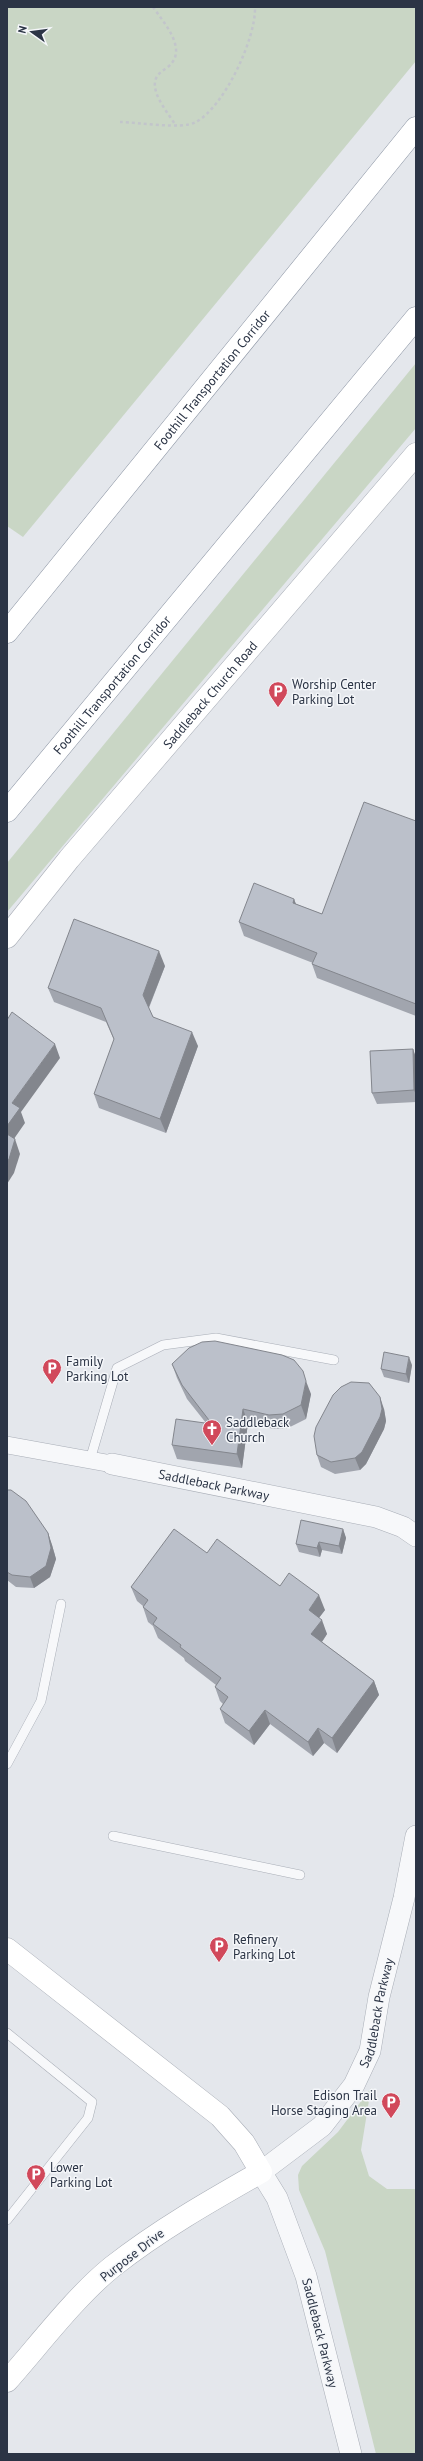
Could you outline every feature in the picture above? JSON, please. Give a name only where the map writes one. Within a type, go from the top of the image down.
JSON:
[{"type":"main road","name":"Foothill Transportation Corridor","points":[[7,632],[416,128]]},
{"type":"main road","name":"Foothill Transportation Corridor","points":[[7,811],[416,318]]},
{"type":"main road","name":"Saddleback Church Road","points":[[7,937],[69,859],[416,454]]},
{"type":"main road","points":[[7,626],[46,585]]},
{"type":"main road","name":"Saddleback Parkway","points":[[7,1949],[220,2116],[244,2143],[261,2172]]},
{"type":"main road","name":"Purpose Drive","points":[[7,2381],[67,2313],[112,2268],[180,2218],[261,2172]]},
{"type":"street","name":"Saddleback Parkway","points":[[7,1445],[112,1464],[376,1517],[403,1527],[416,1536]]},
{"type":"street","name":"Saddleback Parkway","points":[[351,2454],[306,2276],[276,2198],[261,2172],[322,2126],[354,2086],[370,2051],[379,1996],[404,1898],[416,1836]]},
{"type":"lane","points":[[90,1460],[117,1368],[163,1345],[216,1338],[334,1360]]},
{"type":"lane","points":[[7,1764],[41,1702],[61,1604]]},
{"type":"lane","points":[[112,1836],[300,1875]]},
{"type":"lane","points":[[7,2033],[92,2102],[88,2118],[7,2220]]},
{"type":"path","points":[[153,7],[169,31],[177,52],[176,58],[157,76],[155,83],[159,97],[177,126]]},
{"type":"path","points":[[120,122],[177,126],[196,122],[225,90],[249,40],[255,7]]},
{"type":"green space","points":[[7,7],[416,7],[416,61],[23,537],[7,526]]},
{"type":"green space","points":[[416,363],[416,428],[7,912],[7,863]]},
{"type":"green space","points":[[371,2088],[361,2150],[369,2176],[387,2189],[416,2189],[416,2454],[376,2454],[325,2251],[299,2190],[298,2175],[302,2166],[338,2132]]},
{"type":"building","points":[[364,802],[416,821],[416,1004],[312,964],[317,953],[239,922],[254,883],[294,899],[293,903],[322,914]]},
{"type":"building","points":[[74,919],[159,951],[143,995],[153,1017],[192,1032],[160,1119],[94,1094],[114,1039],[101,1008],[48,988]]},
{"type":"building","points":[[12,1012],[55,1044],[12,1103],[20,1108],[7,1126],[7,1020]]},
{"type":"building","points":[[413,1049],[414,1090],[372,1093],[370,1051]]},
{"type":"building","points":[[7,1134],[15,1139],[7,1162]]},
{"type":"building","points":[[215,1341],[282,1355],[294,1360],[303,1371],[306,1381],[301,1405],[283,1414],[269,1415],[243,1409],[237,1454],[172,1445],[176,1419],[212,1424],[182,1385],[172,1364],[189,1348],[202,1342]]},
{"type":"building","points":[[384,1352],[409,1357],[406,1374],[381,1369]]},
{"type":"building","points":[[351,1382],[369,1383],[380,1397],[382,1409],[380,1417],[362,1452],[355,1458],[331,1462],[317,1455],[314,1436],[316,1427],[333,1395],[341,1387]]},
{"type":"building","points":[[7,1490],[11,1490],[26,1501],[48,1533],[51,1548],[46,1566],[30,1577],[12,1575],[7,1572]]},
{"type":"building","points":[[301,1520],[343,1529],[339,1546],[319,1542],[317,1548],[296,1544]]},
{"type":"building","points":[[174,1529],[207,1553],[217,1539],[280,1586],[289,1573],[319,1595],[309,1610],[322,1620],[311,1634],[374,1681],[332,1738],[318,1728],[308,1742],[265,1710],[249,1731],[220,1709],[228,1697],[215,1687],[221,1678],[180,1647],[181,1645],[153,1624],[157,1618],[143,1607],[148,1600],[131,1587]]},
{"type":"place","name":"Worship Center Parking Lot","points":[[278,708]]},
{"type":"place","name":"Family Parking Lot","points":[[52,1385]]},
{"type":"place","name":"Saddleback Church","points":[[212,1446]]},
{"type":"place","name":"Refinery Parking Lot","points":[[219,1963]]},
{"type":"place","name":"Edison Trail Horse Staging Area","points":[[391,2119]]},
{"type":"place","name":"Lower Parking Lot","points":[[36,2191]]}]
